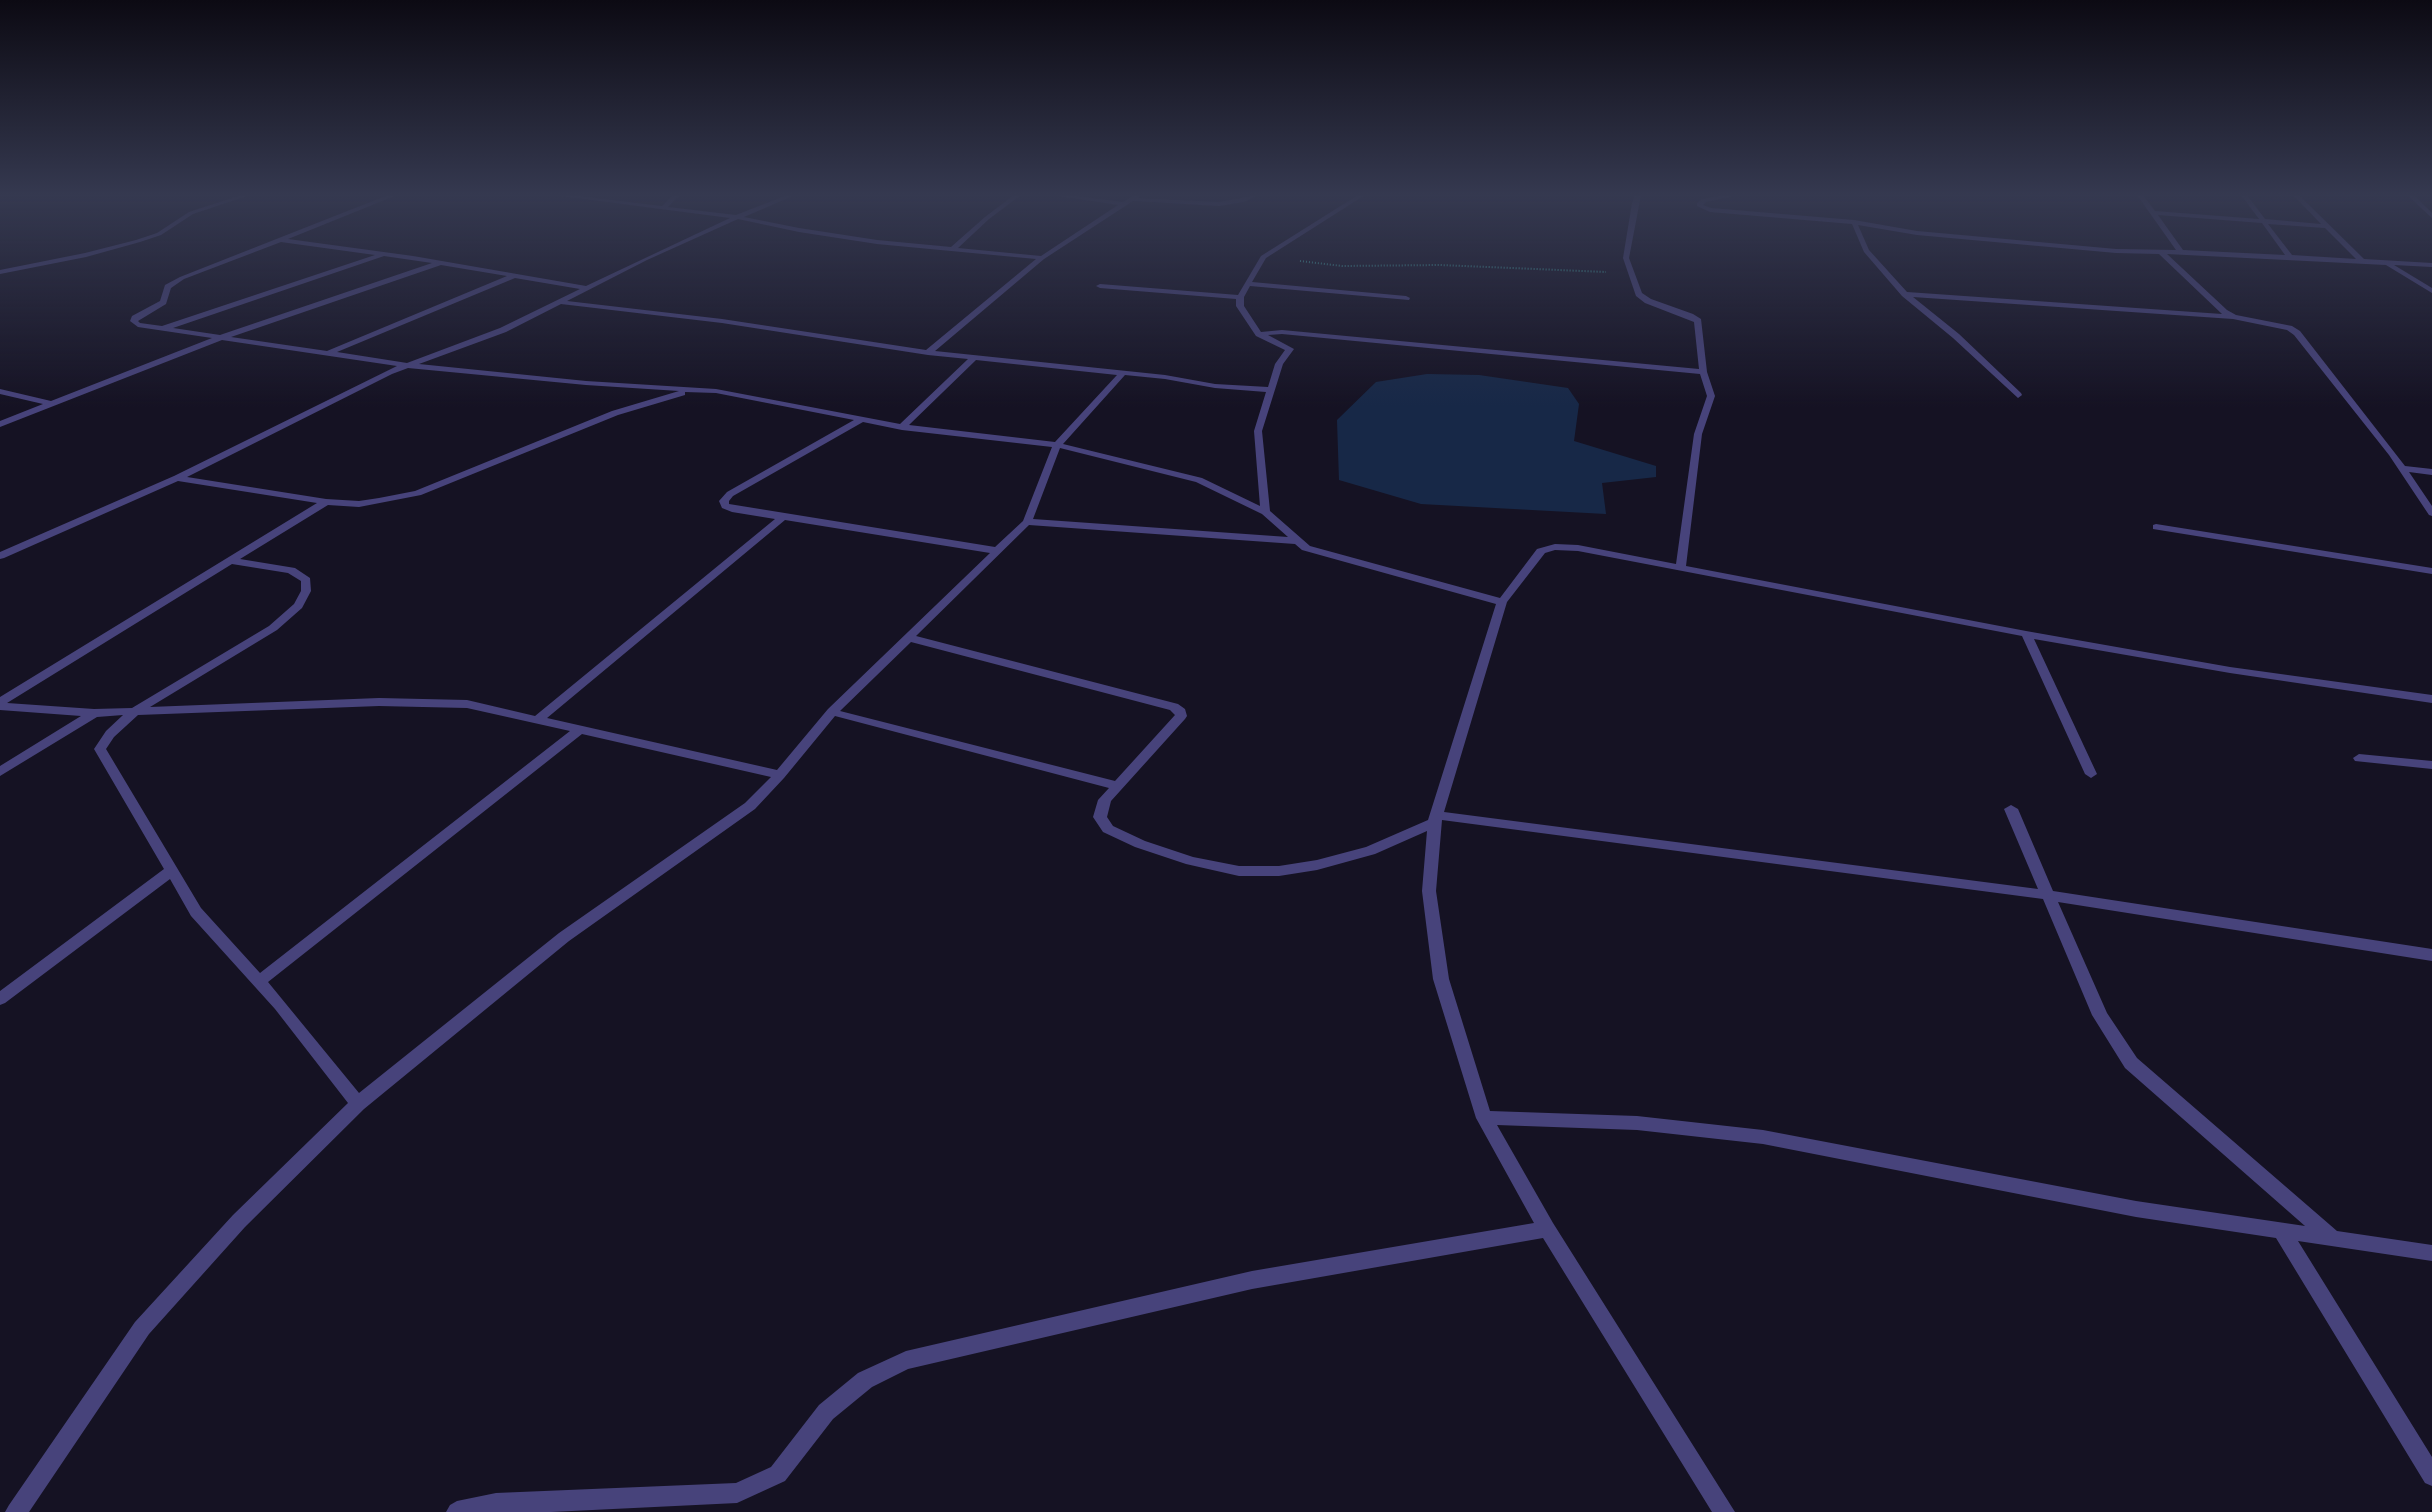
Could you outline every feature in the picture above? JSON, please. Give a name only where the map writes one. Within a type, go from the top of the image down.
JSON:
[{"type":"street","points":[[0,272],[33,266]]},
{"type":"street","points":[[214,266],[171,283],[163,302],[134,318],[134,321],[138,325],[406,365],[586,383],[716,391],[902,427],[1057,445],[1199,480],[1265,512],[1306,548],[1321,554],[1502,602]]},
{"type":"street","points":[[163,328],[350,266]]},
{"type":"street","points":[[0,424],[222,337],[429,266]]},
{"type":"street","points":[[460,266],[588,288]]},
{"type":"street","points":[[0,556],[176,478],[406,365],[460,348],[503,330],[635,266]]},
{"type":"street","points":[[928,353],[1033,266]]},
{"type":"street","points":[[1258,266],[1240,297],[1240,306],[1259,334],[1290,350],[1279,364],[1258,431],[1265,512]]},
{"type":"street","points":[[1630,266],[1634,273],[1638,294],[1642,298],[1698,321],[1703,372],[1711,396],[1698,434],[1681,568]]},
{"type":"street","points":[[1879,266],[1905,294],[1956,336],[2018,395]]},
{"type":"street","points":[[2175,266],[2224,312],[2234,318]]},
{"type":"street","points":[[2391,266],[2432,291]]},
{"type":"street","points":[[328,353],[514,275]]},
{"type":"street","points":[[1247,284],[1406,298]]},
{"type":"street","points":[[1100,286],[1240,297]]},
{"type":"street","points":[[1905,294],[2234,318],[2273,324],[2297,333],[2394,454],[2432,513]]},
{"type":"street","points":[[561,302],[722,321],[928,353],[1165,377],[1215,386],[1271,390]]},
{"type":"street","points":[[1259,334],[1282,332],[1703,372]]},
{"type":"street","points":[[902,427],[974,358]]},
{"type":"street","points":[[16,1512],[142,1328],[239,1221],[358,1104],[564,937],[750,806],[780,775],[832,712],[1027,522],[1057,445],[1123,373]]},
{"type":"street","points":[[176,478],[326,502],[359,504],[418,493],[615,413],[692,390]]},
{"type":"street","points":[[0,391],[52,404]]},
{"type":"street","points":[[862,419],[730,494],[724,500],[725,506],[732,509],[998,551]]},
{"type":"street","points":[[2402,468],[2432,472]]},
{"type":"street","points":[[0,704],[326,502]]},
{"type":"street","points":[[539,719],[783,517]]},
{"type":"street","points":[[1027,522],[1297,541]]},
{"type":"street","points":[[2156,527],[2432,570]]},
{"type":"street","points":[[1724,1512],[1547,1229],[1484,1118],[1441,979],[1429,892],[1435,819],[1502,602],[1541,551],[1555,547],[1578,548],[2026,634],[2230,670],[2432,699]]},
{"type":"street","points":[[230,561],[291,570],[306,580],[306,591],[298,606],[273,628],[134,712],[110,734],[100,749],[196,912],[280,1005],[358,1104]]},
{"type":"street","points":[[2026,634],[2091,774]]},
{"type":"street","points":[[910,638],[1174,707],[1181,712],[1181,716],[1104,800],[1100,817],[1108,829],[1140,844],[1191,861],[1239,871],[1279,871],[1317,865],[1370,851],[1435,819],[2048,896],[2432,955]]},
{"type":"street","points":[[0,704],[94,713],[389,702],[467,704],[780,775]]},
{"type":"street","points":[[832,712],[1117,786]]},
{"type":"street","points":[[0,772],[94,713]]},
{"type":"street","points":[[258,982],[581,729]]},
{"type":"street","points":[[2359,758],[2432,765]]},
{"type":"street","points":[[2011,808],[2100,1015],[2131,1063],[2332,1238]]},
{"type":"street","points":[[0,999],[171,871]]},
{"type":"street","points":[[1484,1118],[1638,1123],[1763,1137],[2136,1210],[2432,1253]]},
{"type":"street","points":[[457,1512],[496,1504],[737,1493],[778,1474],[826,1412],[865,1380],[906,1360],[1252,1280],[1547,1229]]},
{"type":"street","points":[[2282,1231],[2432,1476]]},
{"type":"path","points":[[1338,266],[1385,266]]},
{"type":"path","points":[[1454,266],[1634,273]]},
{"type":"water","points":[[1427,374],[1479,375],[1568,388],[1579,404],[1574,441],[1656,466],[1656,477],[1602,483],[1606,514],[1421,504],[1339,480],[1337,420],[1376,382]]}]
